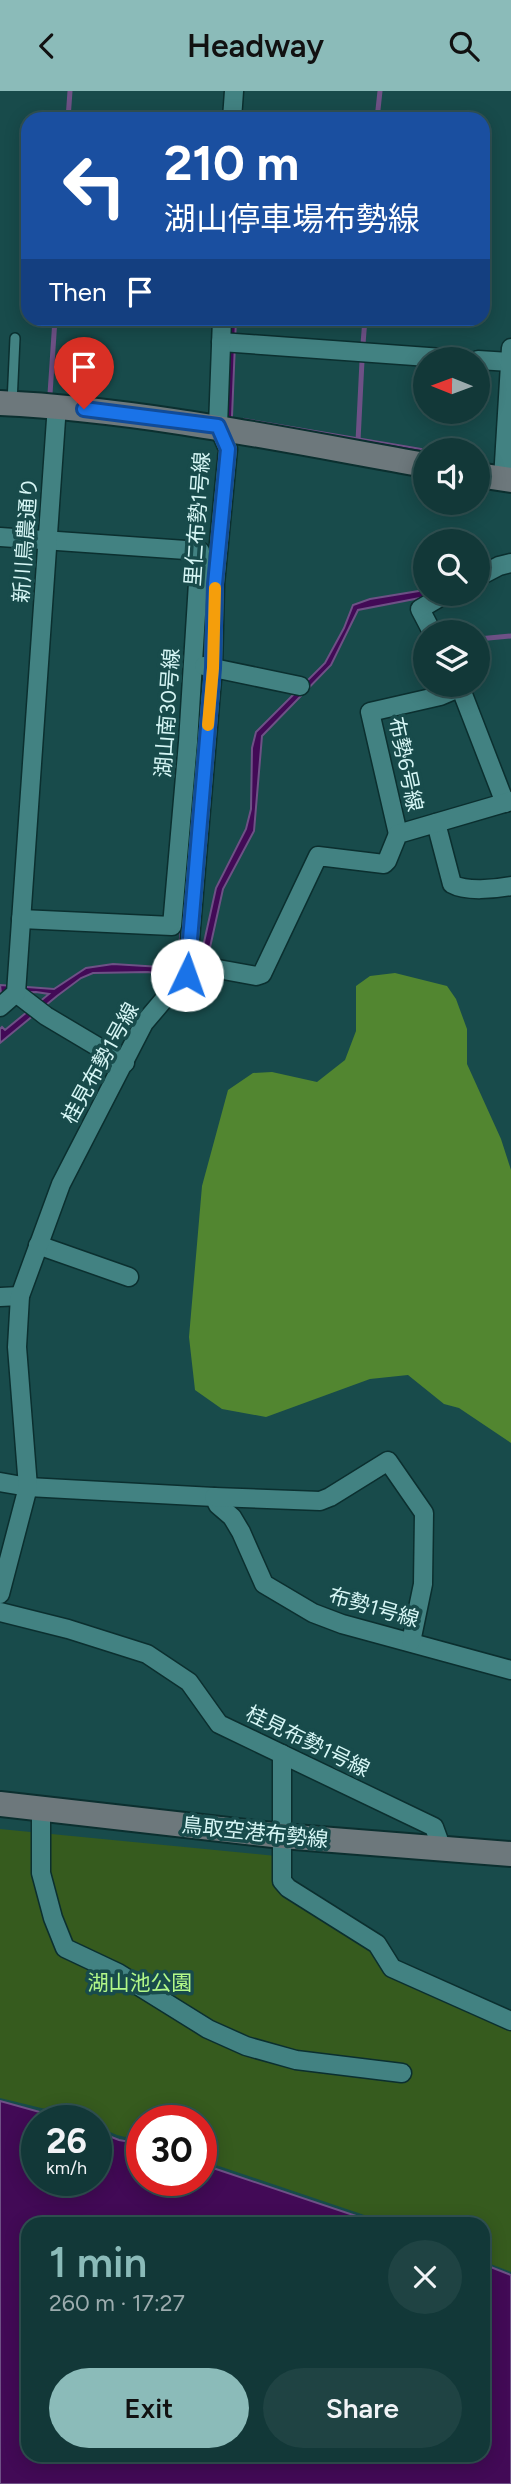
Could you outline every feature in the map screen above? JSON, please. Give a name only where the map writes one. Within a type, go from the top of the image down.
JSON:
[{"type":"main road","points":[[6,403],[57,405],[218,426],[413,463]]},
{"type":"main road","name":"鳥取空港布勢線","points":[[0,1804],[282,1836],[511,1854]]},
{"type":"street","points":[[233,112],[234,91]]},
{"type":"street","name":"里仁布勢1号線","points":[[187,975],[213,668],[215,584],[228,449],[218,426],[222,326]]},
{"type":"street","points":[[221,342],[413,356]]},
{"type":"street","points":[[490,359],[511,357],[507,480]]},
{"type":"street","name":"新川鳥農通り","points":[[16,993],[57,405]]},
{"type":"street","name":"湖山南30号線","points":[[0,537],[201,551],[172,926],[21,919]]},
{"type":"street","points":[[490,571],[511,563]]},
{"type":"street","points":[[425,606],[420,609],[426,620]]},
{"type":"street","points":[[193,664],[300,686]]},
{"type":"street","name":"布勢6号線","points":[[398,834],[370,712],[436,697]]},
{"type":"street","points":[[187,975],[207,967],[256,976],[262,974],[318,856],[384,864],[398,834],[508,802],[465,697]]},
{"type":"street","points":[[436,823],[452,884],[458,887],[511,886]]},
{"type":"street","name":"桂見布勢1号線","points":[[0,1594],[28,1487],[17,1347],[20,1296],[61,1184],[144,1023],[187,975]]},
{"type":"street","points":[[0,1007],[16,993],[46,1016],[125,1063]]},
{"type":"street","points":[[38,1245],[129,1277]]},
{"type":"street","points":[[0,1297],[20,1296]]},
{"type":"street","points":[[0,1482],[28,1487],[320,1501],[388,1461],[424,1513],[423,1584],[411,1642]]},
{"type":"street","name":"布勢1号線","points":[[214,1497],[242,1532],[264,1584],[313,1613],[342,1624],[511,1669]]},
{"type":"street","name":"桂見布勢1号線","points":[[0,1612],[68,1629],[147,1654],[189,1682],[219,1724],[434,1827],[442,1849]]},
{"type":"street","points":[[282,1754],[282,1881],[288,1888],[377,1944],[392,1968],[511,2021]]},
{"type":"street","points":[[41,1808],[41,1873],[53,1918],[65,1948],[118,1973],[208,2029],[246,2046],[296,2060],[402,2073]]},
{"type":"lane","points":[[6,403],[15,338]]},
{"type":"green space","points":[[395,973],[447,986],[456,999],[467,1029],[467,1064],[501,1139],[511,1170],[511,1443],[459,1408],[444,1404],[408,1375],[370,1379],[266,1417],[222,1409],[195,1390],[189,1337],[202,1186],[228,1090],[253,1073],[272,1072],[317,1082],[345,1060],[356,1031],[356,986],[370,976]]},
{"type":"green space","name":"湖山池公園","points":[[0,1829],[276,1856],[275,1883],[370,1950],[390,1974],[511,2029],[511,2272],[490,2264],[490,2217],[370,2217],[217,2165],[217,2105],[126,2105],[126,2137],[112,2133],[112,2105],[29,2105],[0,2098]]},
{"type":"shaded area","points":[[231,326],[236,326],[232,416],[224,445],[189,960],[201,956],[216,888],[246,829],[251,809],[252,748],[256,732],[325,663],[353,605],[370,599],[413,592],[413,599],[358,610],[331,665],[262,736],[254,831],[223,889],[207,961],[173,975],[148,972],[93,973],[81,978],[57,996],[0,1043],[2,1027],[5,1030],[49,994],[1,993],[0,985],[54,989],[86,968],[113,964],[177,968],[192,813],[219,442],[226,410]]},
{"type":"shaded area","points":[[244,419],[413,448],[413,453],[243,424]]},
{"type":"shaded area","points":[[0,2101],[21,2107],[21,2196],[112,2196],[112,2137],[126,2141],[126,2196],[217,2196],[217,2169],[359,2217],[21,2217],[21,2462],[490,2462],[490,2267],[511,2275],[511,2484],[0,2484]]},
{"type":"waterway","points":[[68,112],[70,91]]},
{"type":"waterway","points":[[378,112],[380,91]]},
{"type":"waterway","points":[[50,394],[55,326]]},
{"type":"waterway","points":[[363,344],[364,326]]},
{"type":"waterway","points":[[358,441],[362,361]]},
{"type":"waterway","points":[[490,638],[511,636]]},
{"type":"slow traffic","points":[[208,725],[215,588]]},
{"type":"route","points":[[84,409],[218,426],[228,449],[215,584],[213,668],[187,975]]}]
